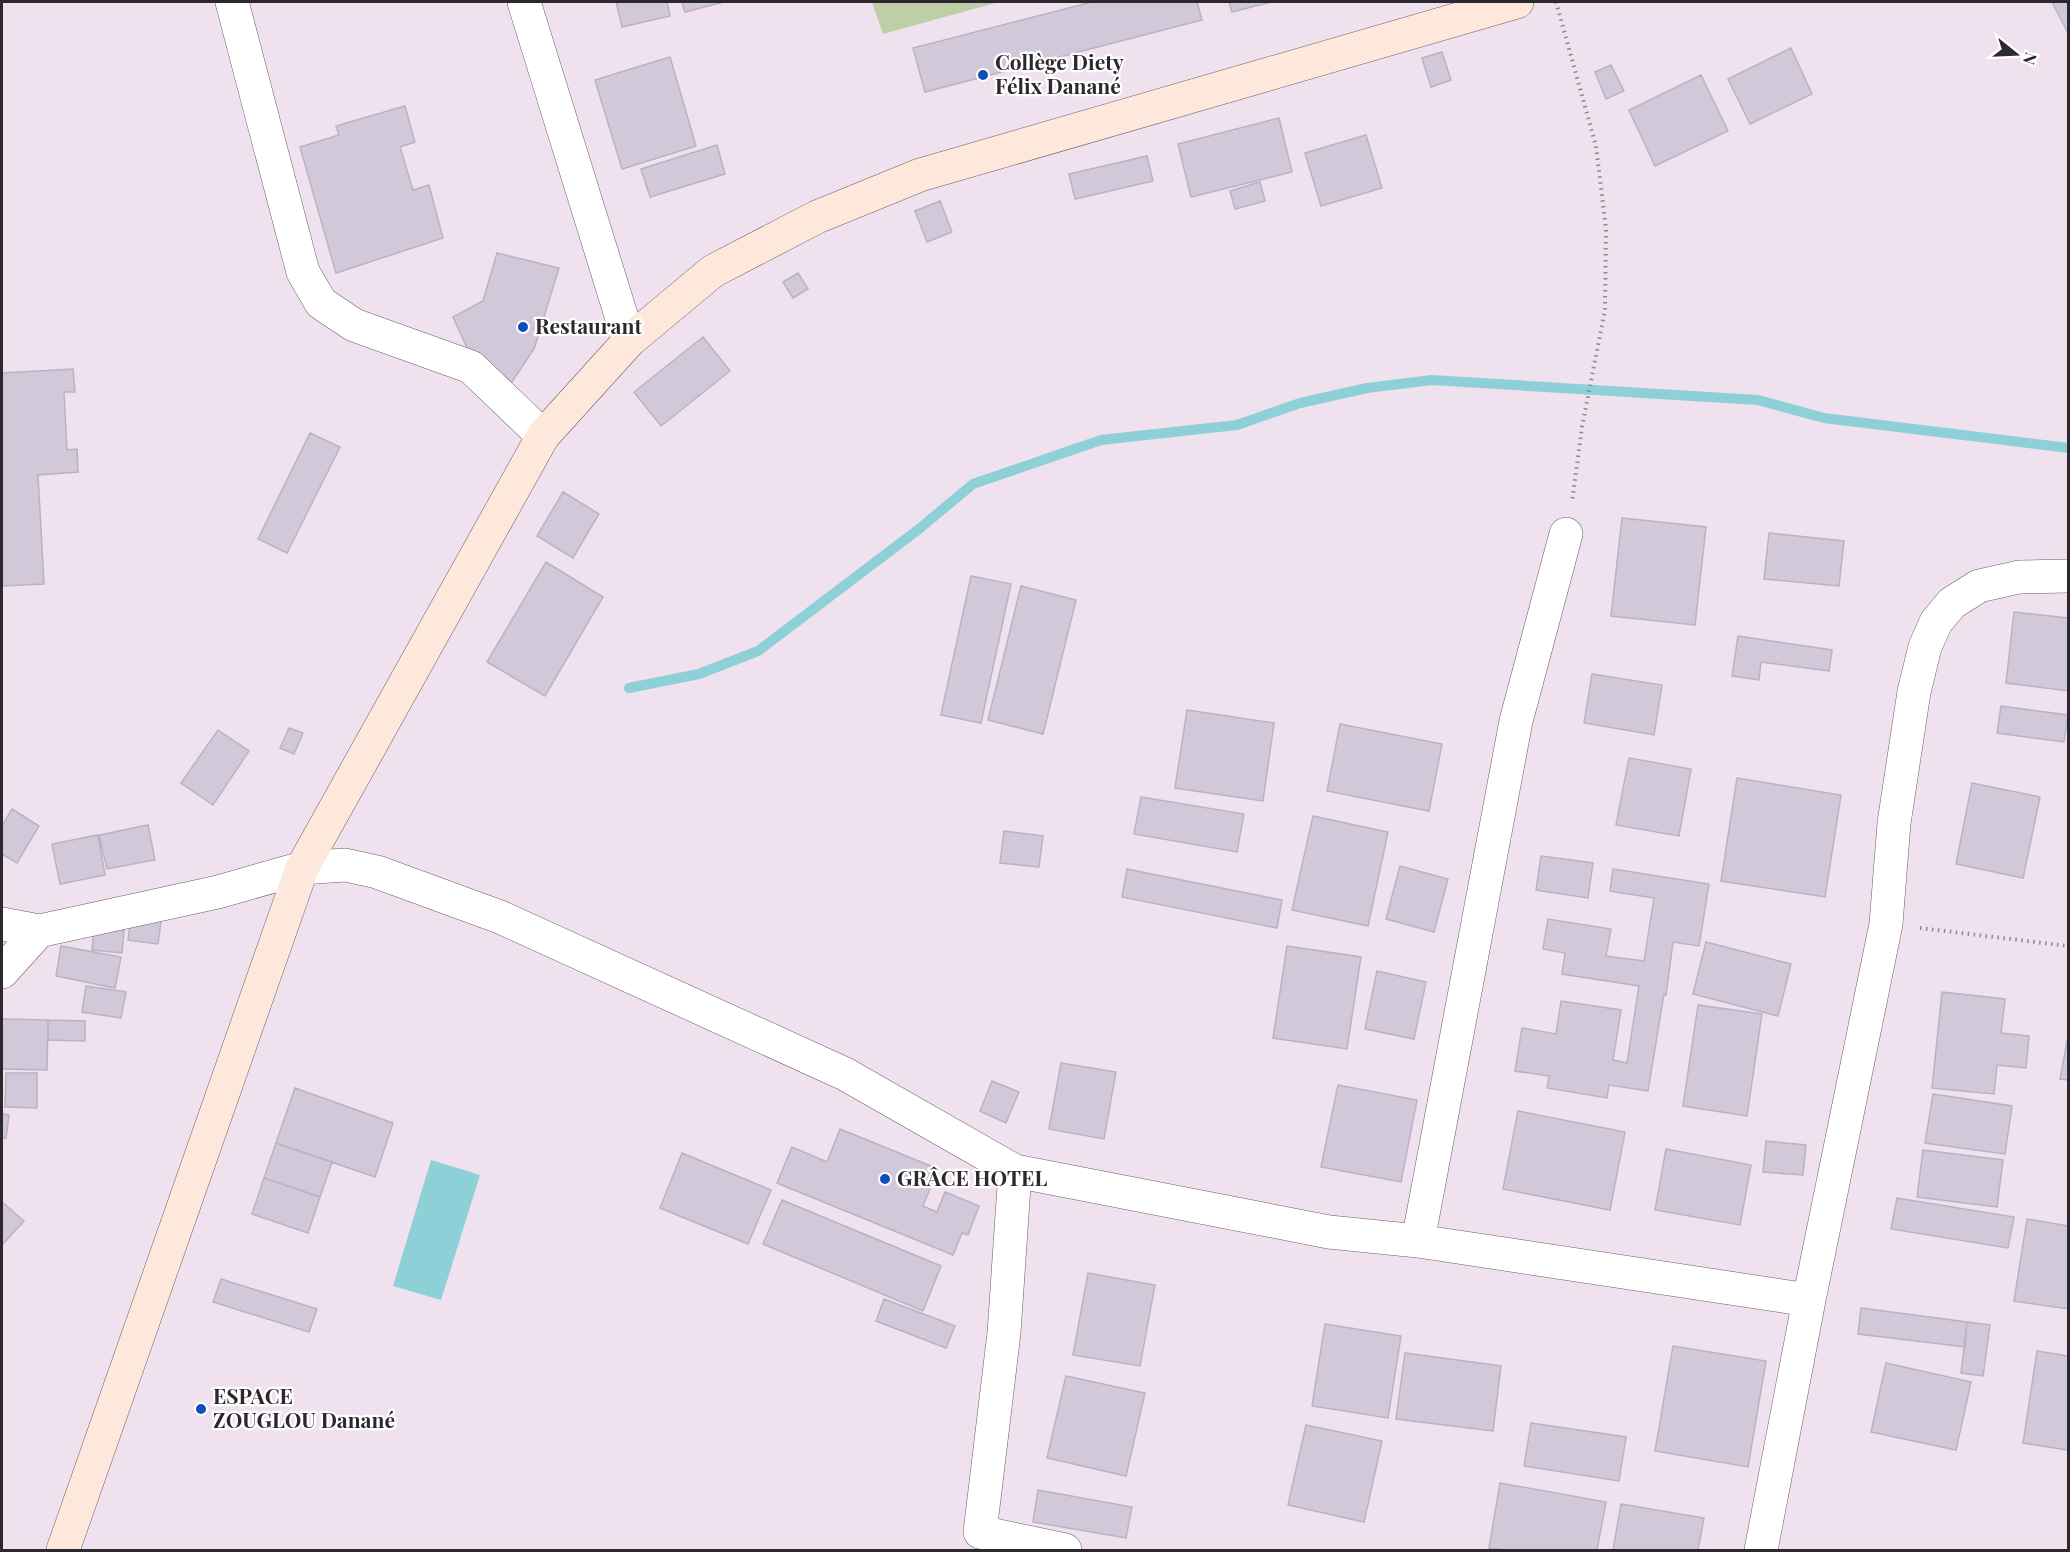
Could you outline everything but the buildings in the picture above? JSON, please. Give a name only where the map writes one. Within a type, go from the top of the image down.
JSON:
[{"type":"street","points":[[232,2],[303,272],[321,303],[354,325],[471,368],[543,436]]},
{"type":"street","points":[[524,2],[630,341]]},
{"type":"street","points":[[63,1551],[302,868],[543,436],[630,341],[713,271],[817,217],[920,175],[1372,45],[1498,4]]},
{"type":"street","points":[[1418,1242],[1516,721],[1566,534]]},
{"type":"street","points":[[1761,1551],[1809,1300],[1886,924],[1894,823],[1914,692],[1925,647],[1936,622],[1952,603],[1979,586],[2019,577],[2068,576]]},
{"type":"street","points":[[2,924],[39,931],[218,892],[302,868],[345,865],[376,872],[500,917],[845,1074],[1015,1171],[1329,1232],[1418,1242],[1809,1300]]},
{"type":"street","points":[[2,972],[39,931]]},
{"type":"street","points":[[1015,1171],[1004,1333],[980,1532],[1065,1551]]},
{"type":"path","points":[[1556,2],[1596,146],[1606,229],[1605,310],[1582,427],[1566,534]]},
{"type":"path","points":[[1886,924],[2068,946]]},
{"type":"green space","points":[[872,2],[999,2],[883,34]]},
{"type":"water","points":[[431,1160],[480,1175],[441,1300],[393,1286]]},
{"type":"waterway","points":[[629,688],[699,674],[758,651],[919,529],[973,484],[1101,440],[1237,425],[1300,403],[1367,388],[1432,380],[1758,400],[1824,418],[2068,448]]},
{"type":"place","name":"Collège Diety Félix Danané","points":[[983,75]]},
{"type":"place","name":"Restaurant","points":[[523,327]]},
{"type":"place","name":"GRÂCE HOTEL","points":[[885,1179]]},
{"type":"place","name":"ESPACE ZOUGLOU Danané","points":[[201,1409]]}]
